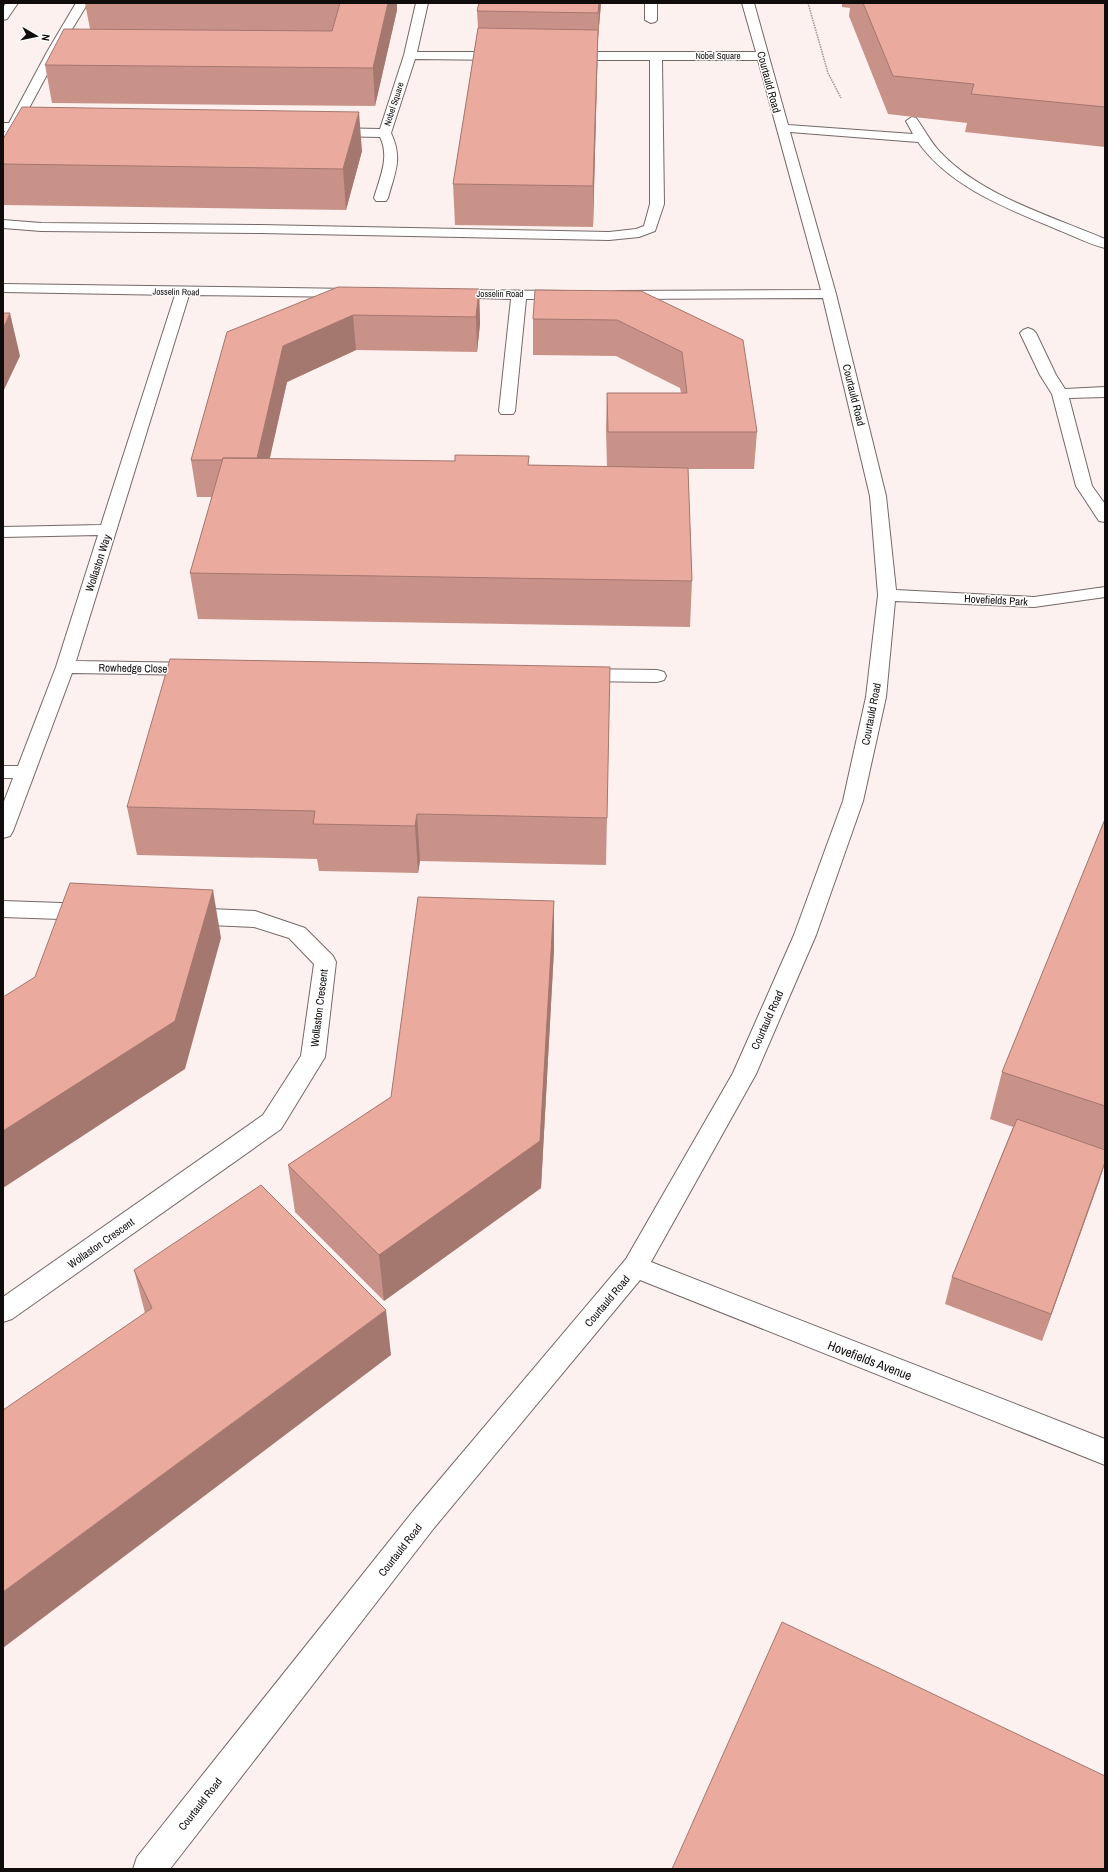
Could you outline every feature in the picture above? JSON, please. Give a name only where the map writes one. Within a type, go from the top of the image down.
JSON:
[{"type":"street","points":[[3,17],[12,3]]},
{"type":"street","points":[[3,146],[8,127],[82,3]]},
{"type":"street","name":"Nobel Square","points":[[322,132],[385,133],[410,55],[422,3]]},
{"type":"street","points":[[651,3],[651,20]]},
{"type":"street","name":"Courtauld Road","points":[[149,1869],[424,1519],[635,1267],[744,1074],[805,934],[853,801],[876,696],[887,594],[878,496],[829,294],[748,3]]},
{"type":"street","points":[[53,52],[69,52]]},
{"type":"street","points":[[410,55],[513,56]]},
{"type":"street","name":"Nobel Square","points":[[561,56],[762,56]]},
{"type":"street","points":[[3,224],[41,227],[268,229],[602,236],[638,233],[650,228],[657,204],[656,56]]},
{"type":"street","points":[[912,120],[921,138],[946,166],[970,182],[1000,198],[1105,244]]},
{"type":"street","points":[[8,127],[52,127]]},
{"type":"street","points":[[782,128],[921,138]]},
{"type":"street","points":[[381,198],[392,158],[391,146],[385,133]]},
{"type":"street","name":"Josselin Road","points":[[3,288],[183,292],[363,293]]},
{"type":"street","name":"Wollaston Way","points":[[3,831],[65,667],[183,292]]},
{"type":"street","name":"Josselin Road","points":[[433,294],[574,295]]},
{"type":"street","points":[[606,295],[829,294]]},
{"type":"street","points":[[507,411],[519,295]]},
{"type":"street","points":[[1028,333],[1048,375],[1060,394],[1084,486],[1105,518]]},
{"type":"street","points":[[1060,394],[1105,392]]},
{"type":"street","points":[[3,532],[109,530]]},
{"type":"street","name":"Hovefields Park","points":[[887,594],[1034,602],[1105,592]]},
{"type":"street","name":"Rowhedge Close","points":[[65,667],[215,670]]},
{"type":"street","points":[[562,675],[657,676]]},
{"type":"street","points":[[3,772],[25,772]]},
{"type":"street","points":[[3,909],[113,913]]},
{"type":"street","name":"Wollaston Crescent","points":[[3,1311],[272,1122],[313,1057],[325,962],[297,933],[255,919],[168,916]]},
{"type":"street","name":"Hovefields Avenue","points":[[635,1267],[1105,1452]]},
{"type":"path","points":[[808,3],[828,74],[844,104]]},
{"type":"building","points":[[340,3],[388,3],[373,68],[45,65],[64,29],[332,31]]},
{"type":"building","points":[[479,3],[599,3],[598,13],[477,11]]},
{"type":"building","points":[[863,3],[1105,3],[1105,107],[971,94],[974,84],[893,76]]},
{"type":"building","points":[[478,28],[598,30],[593,186],[453,184]]},
{"type":"building","points":[[22,107],[359,112],[343,169],[3,164],[3,139]]},
{"type":"building","points":[[338,287],[479,289],[476,317],[353,315],[283,346],[257,458],[191,460],[227,332]]},
{"type":"building","points":[[535,290],[641,291],[743,340],[757,432],[608,432],[607,393],[687,393],[682,352],[617,320],[533,319]]},
{"type":"building","points":[[3,313],[10,313],[3,329]]},
{"type":"building","points":[[455,455],[529,456],[528,465],[688,468],[692,581],[190,573],[223,458],[455,461]]},
{"type":"building","points":[[170,659],[610,667],[607,818],[417,814],[415,826],[313,824],[315,811],[127,807]]},
{"type":"building","points":[[1105,819],[1105,1106],[1002,1072]]},
{"type":"building","points":[[70,883],[213,890],[175,1021],[3,1131],[3,997],[35,977]]},
{"type":"building","points":[[418,897],[554,901],[540,1141],[379,1255],[288,1165],[391,1097]]},
{"type":"building","points":[[1017,1119],[1105,1150],[1105,1162],[1051,1314],[952,1277]]},
{"type":"building","points":[[261,1185],[386,1310],[3,1592],[3,1410],[152,1308],[134,1270]]},
{"type":"building","points":[[782,1622],[1105,1776],[1105,1869],[672,1869]]}]
